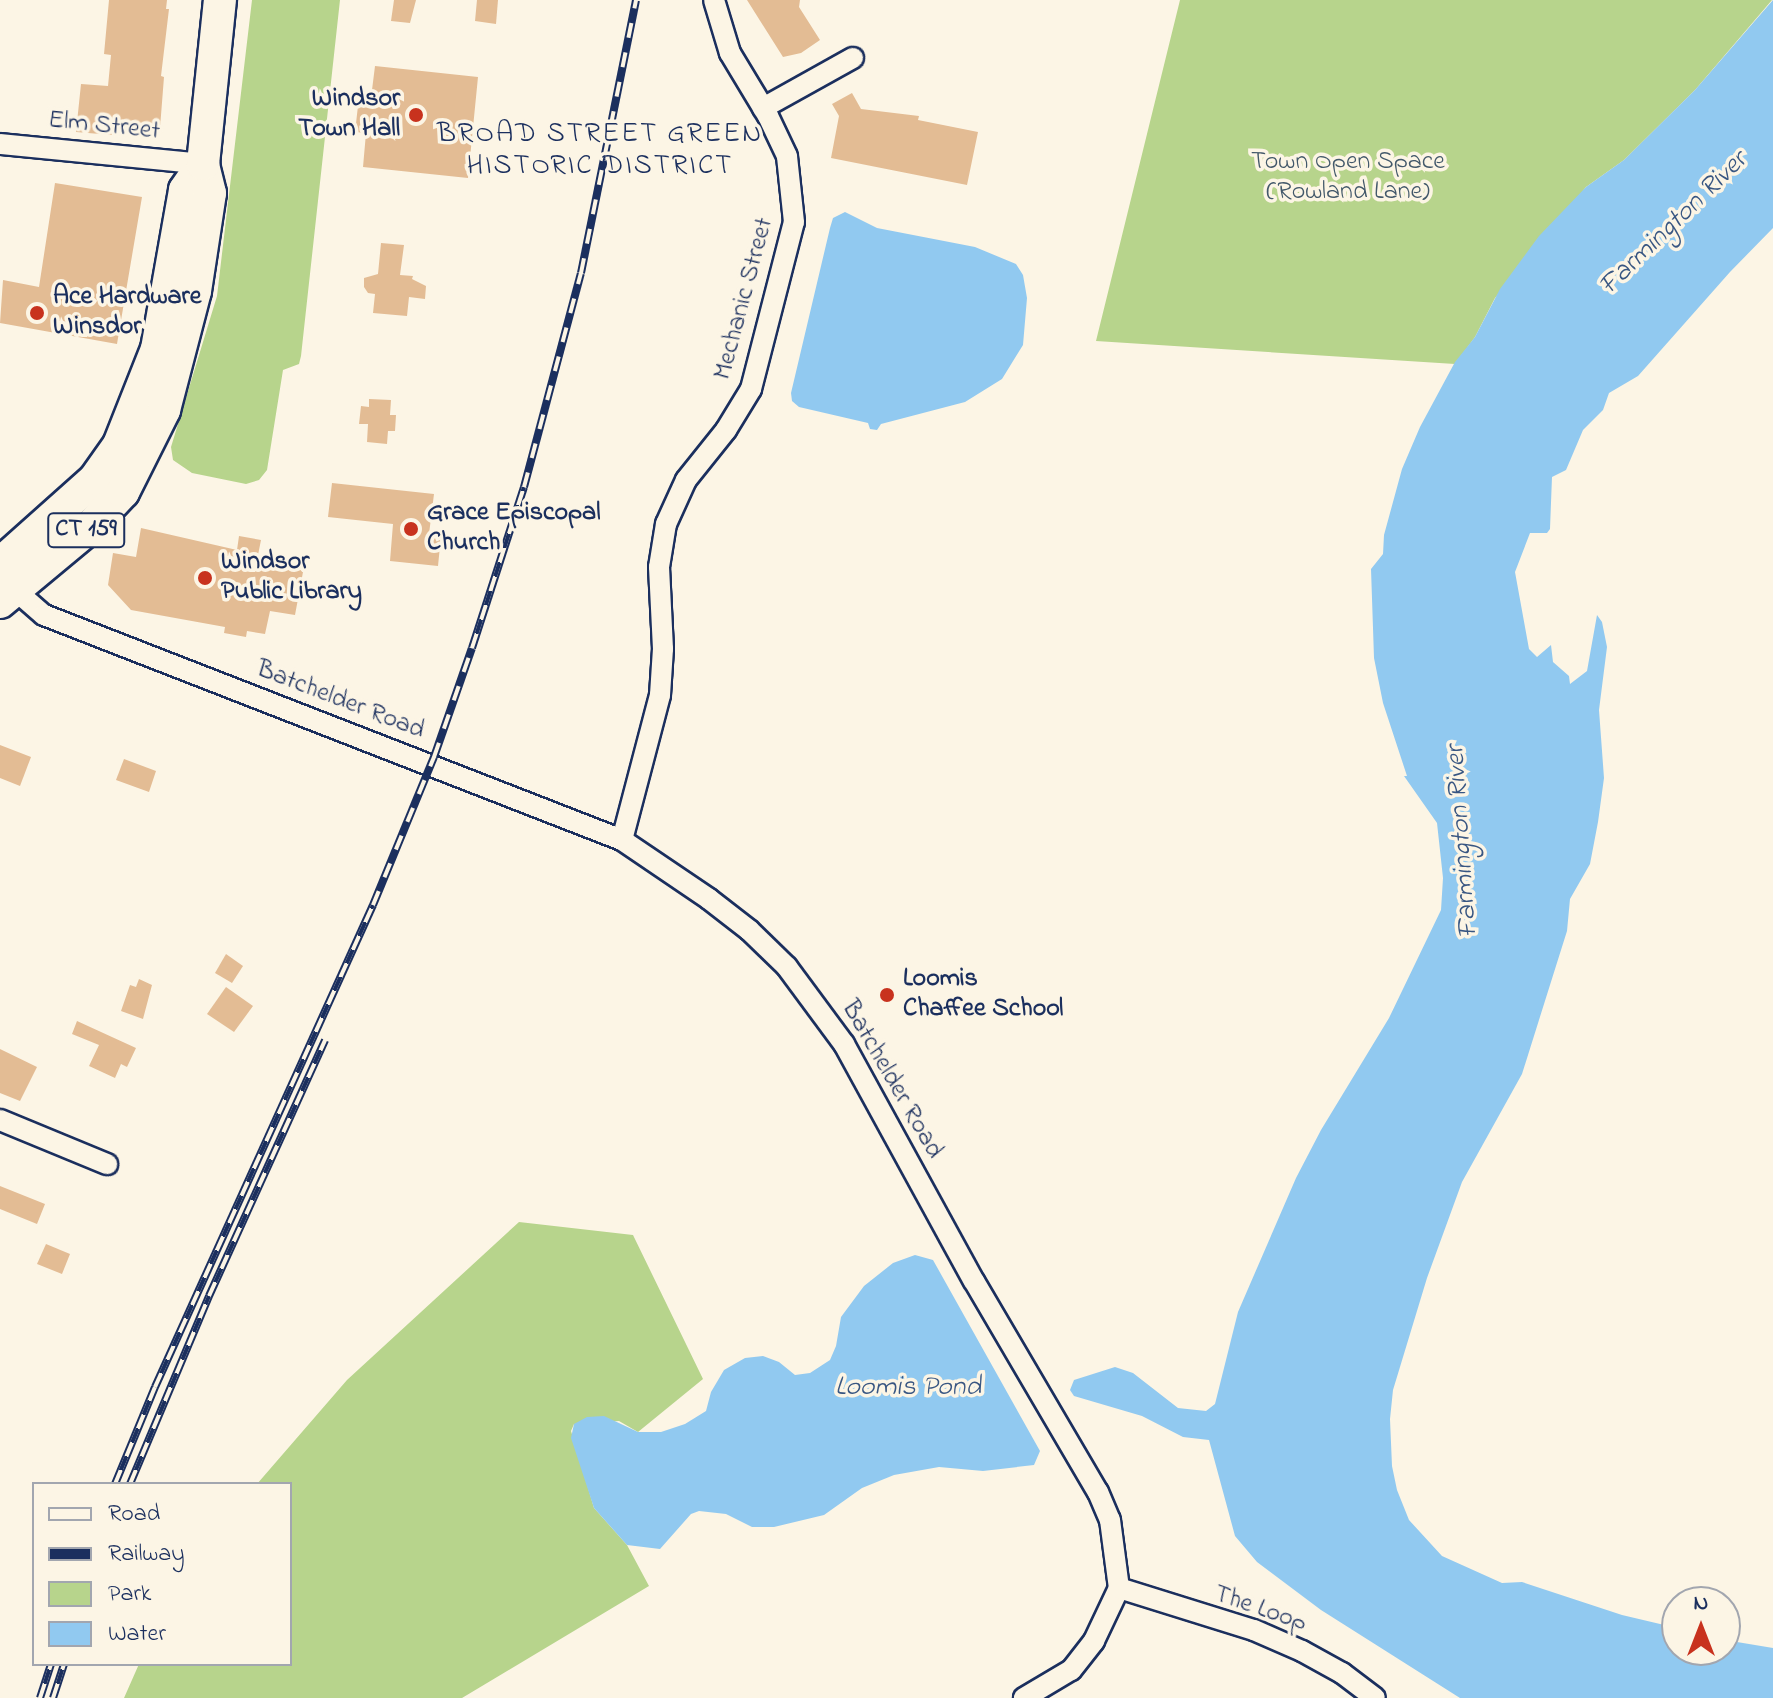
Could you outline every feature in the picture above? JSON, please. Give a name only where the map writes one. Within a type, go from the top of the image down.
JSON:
[{"type":"main road","name":"CT 159","points":[[4,580],[95,479],[131,451],[163,374],[169,292],[185,190],[203,164],[220,0]]},
{"type":"street","name":"Mechanic Street","points":[[622,840],[660,695],[663,649],[659,567],[666,524],[686,480],[726,430],[751,389],[791,244],[792,178],[787,156],[730,53],[714,0]]},
{"type":"street","points":[[763,108],[853,58]]},
{"type":"street","name":"Elm Street","points":[[0,144],[203,164]]},
{"type":"street","name":"Batchelder Road","points":[[4,580],[44,615],[622,840],[749,930],[787,967],[835,1030],[974,1281],[1098,1492],[1110,1520],[1119,1588]]},
{"type":"street","points":[[0,1120],[107,1164]]},
{"type":"street","points":[[1024,1698],[1071,1670],[1094,1641],[1119,1588]]},
{"type":"street","name":"The Loop","points":[[1119,1588],[1254,1630],[1342,1673],[1375,1698]]},
{"type":"green space","points":[[252,0],[340,0],[301,356],[299,364],[283,370],[267,470],[259,480],[246,484],[192,473],[173,460],[171,447],[217,296]]},
{"type":"green space","name":"Town Open Space (Rowland Lane)","points":[[1180,0],[1772,0],[1695,90],[1624,160],[1586,187],[1495,298],[1475,337],[1455,364],[1096,341]]},
{"type":"green space","points":[[519,1222],[633,1235],[703,1379],[638,1432],[619,1421],[574,1424],[571,1431],[594,1508],[627,1545],[649,1586],[462,1698],[124,1698],[138,1666],[292,1666],[292,1482],[259,1482],[347,1380]]},
{"type":"water","name":"Farmington River","points":[[1773,0],[1773,228],[1638,376],[1609,393],[1603,410],[1583,430],[1566,470],[1552,477],[1550,529],[1547,533],[1530,533],[1515,572],[1529,649],[1537,657],[1551,645],[1553,662],[1569,676],[1570,684],[1587,671],[1597,615],[1602,622],[1607,647],[1599,710],[1604,778],[1598,822],[1590,864],[1570,899],[1567,931],[1522,1074],[1462,1182],[1427,1278],[1393,1390],[1390,1419],[1392,1466],[1397,1490],[1409,1520],[1442,1556],[1502,1583],[1522,1582],[1622,1615],[1661,1624],[1661,1666],[1741,1666],[1741,1643],[1773,1648],[1773,1698],[1460,1698],[1321,1610],[1257,1562],[1235,1536],[1209,1440],[1183,1437],[1142,1416],[1074,1396],[1070,1390],[1074,1380],[1115,1367],[1133,1373],[1178,1408],[1206,1411],[1215,1404],[1238,1312],[1296,1178],[1321,1130],[1389,1018],[1441,910],[1443,878],[1437,823],[1404,776],[1407,776],[1383,703],[1374,658],[1371,569],[1383,554],[1384,535],[1402,469],[1420,427],[1455,362],[1475,337],[1500,289],[1539,236],[1586,187],[1624,160],[1695,90]]},
{"type":"water","points":[[845,212],[877,228],[975,247],[1016,264],[1023,275],[1027,298],[1023,345],[1002,379],[965,402],[881,424],[877,430],[870,429],[868,423],[799,407],[792,401],[791,393],[830,228],[833,218]]},
{"type":"water","name":"Loomis Pond","points":[[915,1255],[933,1260],[1040,1451],[1034,1465],[983,1471],[939,1467],[894,1475],[862,1488],[824,1515],[774,1527],[752,1527],[726,1514],[699,1511],[691,1514],[660,1549],[627,1545],[594,1508],[571,1438],[574,1424],[587,1417],[604,1416],[638,1432],[661,1432],[685,1424],[706,1411],[711,1392],[724,1370],[745,1358],[763,1356],[779,1362],[795,1375],[810,1373],[830,1360],[841,1317],[864,1286],[893,1263]]},
{"type":"building","points":[[109,0],[167,0],[166,9],[169,9],[161,76],[164,77],[160,128],[113,127],[112,135],[76,132],[81,84],[108,86],[111,55],[104,54]]},
{"type":"building","points":[[394,0],[416,0],[410,23],[391,21]]},
{"type":"building","points":[[477,0],[498,0],[496,24],[475,21]]},
{"type":"building","points":[[747,0],[800,0],[799,7],[820,40],[801,53],[783,57]]},
{"type":"building","name":"Windsor Town Hall","points":[[375,66],[478,77],[468,178],[363,167],[366,133],[355,132],[359,97],[371,98]]},
{"type":"building","points":[[852,93],[861,109],[919,116],[918,120],[978,132],[967,185],[831,158],[839,116],[832,104]]},
{"type":"building","points":[[55,183],[142,197],[117,344],[0,323],[3,280],[39,287]]},
{"type":"building","points":[[381,243],[404,245],[400,275],[413,276],[412,279],[426,286],[425,299],[409,297],[407,316],[373,313],[375,294],[368,293],[364,278],[378,274]]},
{"type":"building","points":[[369,399],[391,400],[390,415],[396,415],[395,431],[388,431],[387,444],[367,442],[368,424],[359,424],[361,406],[369,407]]},
{"type":"building","name":"Grace Episcopal Church","points":[[332,483],[434,494],[429,534],[441,536],[438,566],[390,561],[393,524],[328,517]]},
{"type":"building","name":"Windsor Public Library","points":[[141,528],[237,550],[239,536],[261,540],[258,555],[296,562],[295,566],[303,572],[295,615],[270,611],[265,634],[247,631],[246,637],[224,633],[225,627],[131,610],[108,585],[113,553],[136,557]]},
{"type":"building","points":[[0,745],[31,757],[20,786],[0,778]]},
{"type":"building","points":[[124,759],[156,771],[149,792],[116,780]]},
{"type":"building","points":[[226,954],[243,966],[232,983],[215,973]]},
{"type":"building","points":[[139,979],[152,985],[143,1019],[121,1011],[130,985],[136,987]]},
{"type":"building","points":[[226,987],[253,1006],[234,1032],[207,1014]]},
{"type":"building","points":[[77,1021],[136,1048],[127,1067],[121,1064],[115,1078],[89,1066],[99,1045],[72,1034]]},
{"type":"building","points":[[0,1049],[37,1067],[20,1101],[0,1093]]},
{"type":"building","points":[[0,1186],[45,1204],[37,1224],[0,1209]]},
{"type":"building","points":[[46,1244],[70,1254],[62,1274],[37,1264]]},
{"type":"railway","points":[[116,1482],[155,1387],[373,905],[434,757],[524,487],[581,273],[636,0]]},
{"type":"railway","points":[[131,1482],[209,1296],[325,1040]]},
{"type":"railway","points":[[40,1698],[50,1666]]},
{"type":"railway","points":[[53,1698],[63,1666]]},
{"type":"place","name":"Windsor Town Hall","points":[[416,115]]},
{"type":"place","name":"Ace Hardware Winsdor","points":[[37,313]]},
{"type":"place","name":"Grace Episcopal Church","points":[[411,529]]},
{"type":"place","name":"Windsor Public Library","points":[[205,578]]},
{"type":"place","name":"Loomis Chaffee School","points":[[887,995]]},
{"type":"district","name":"BROAD STREET GREEN HISTORIC DISTRICT","points":[[600,151]]}]
